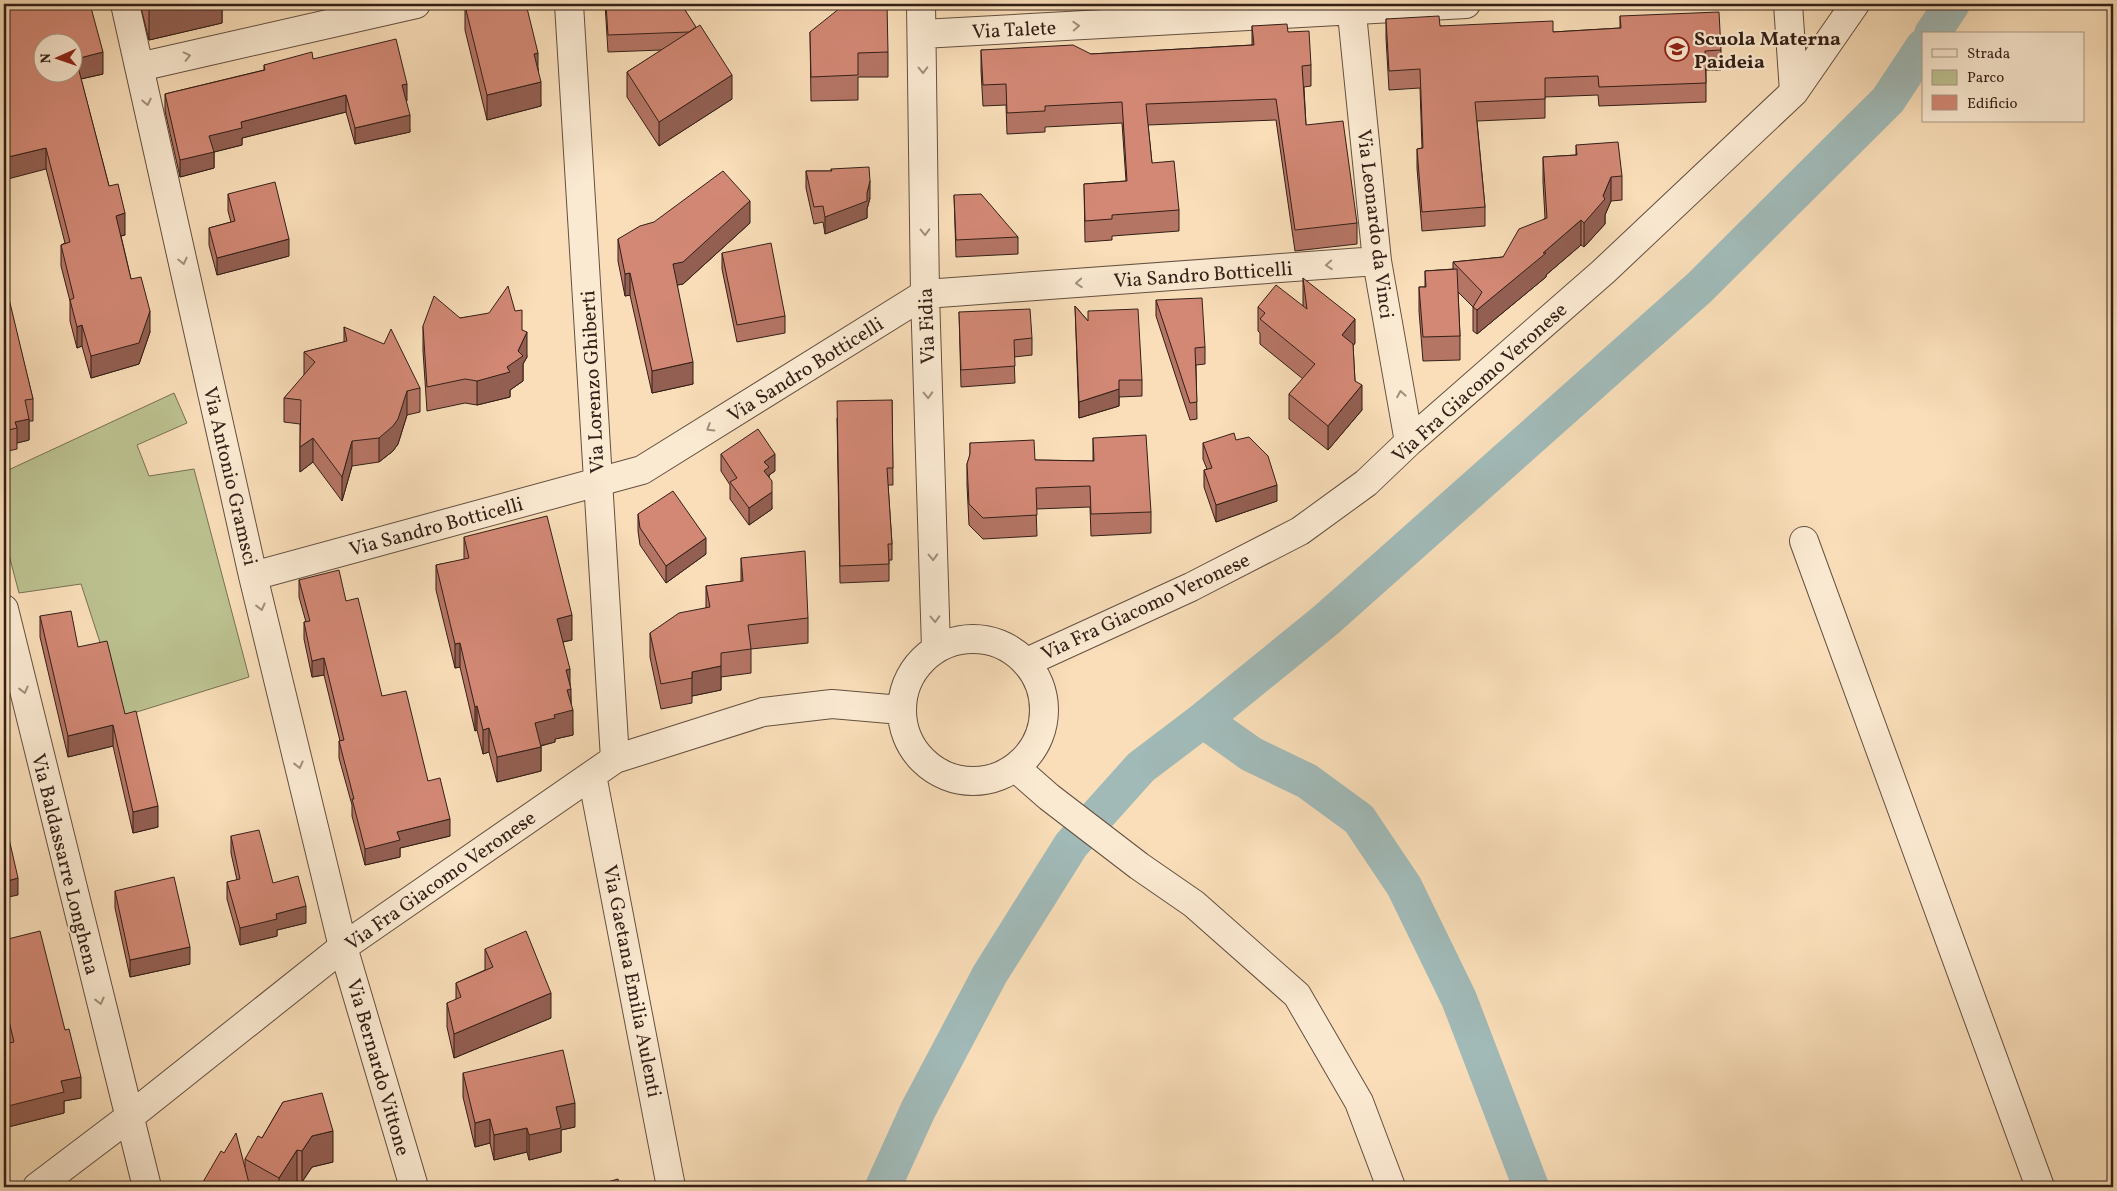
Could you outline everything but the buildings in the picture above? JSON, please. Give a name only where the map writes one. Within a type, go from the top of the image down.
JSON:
[{"type":"street","name":"Via Antonio Gramsci","points":[[124,4],[140,67],[253,576],[344,947]]},
{"type":"street","points":[[140,67],[416,4]]},
{"type":"street","name":"Via Lorenzo Ghiberti","points":[[569,4],[615,759]]},
{"type":"street","name":"Via Fidia","points":[[920,4],[925,294],[936,648]]},
{"type":"street","name":"Via Talete","points":[[922,34],[1327,12],[1351,6],[1466,4]]},
{"type":"street","points":[[1788,4],[1794,92]]},
{"type":"street","name":"Via Fra Giacomo Veronese","points":[[1027,662],[1191,587],[1300,531],[1366,483],[1409,442],[1603,272],[1794,92],[1855,4]]},
{"type":"street","name":"Via Leonardo da Vinci","points":[[1351,6],[1377,261],[1409,442]]},
{"type":"street","name":"Via Sandro Botticelli","points":[[253,576],[642,470],[925,294],[1377,261]]},
{"type":"street","points":[[1804,541],[2040,1187]]},
{"type":"street","name":"Via Baldassarre Longhena","points":[[4,609],[128,1118],[147,1187]]},
{"type":"street","points":[[984,638],[1008,646],[1027,662],[1040,683],[1046,707],[1042,732],[1032,752],[1016,768],[996,778],[973,782],[951,779],[931,768],[915,752],[905,732],[901,710],[905,687],[917,665],[936,648],[959,639],[984,638]]},
{"type":"street","name":"Via Fra Giacomo Veronese","points":[[37,1187],[128,1118],[344,947],[615,759],[764,712],[832,704],[901,710]]},
{"type":"street","points":[[1016,768],[1049,797],[1117,849],[1194,904],[1297,994],[1359,1102],[1391,1187]]},
{"type":"street","name":"Via Gaetana Emilia Aulenti","points":[[592,775],[665,1146],[671,1187]]},
{"type":"street","name":"Via Bernardo Vittone","points":[[344,947],[414,1187]]},
{"type":"green space","points":[[174,393],[187,423],[137,445],[149,476],[194,469],[249,677],[124,716],[81,584],[19,593],[4,536],[4,472]]},
{"type":"waterway","points":[[1933,32],[1952,4]]},
{"type":"waterway","points":[[883,1187],[918,1110],[990,974],[1071,845],[1141,767],[1203,720],[1326,620],[1699,288],[1888,100],[1922,49]]},
{"type":"waterway","points":[[1203,720],[1251,754],[1307,781],[1359,819],[1404,886],[1459,999],[1531,1187]]},
{"type":"place","name":"Scuola Materna Paideia","points":[[1677,49]]}]
